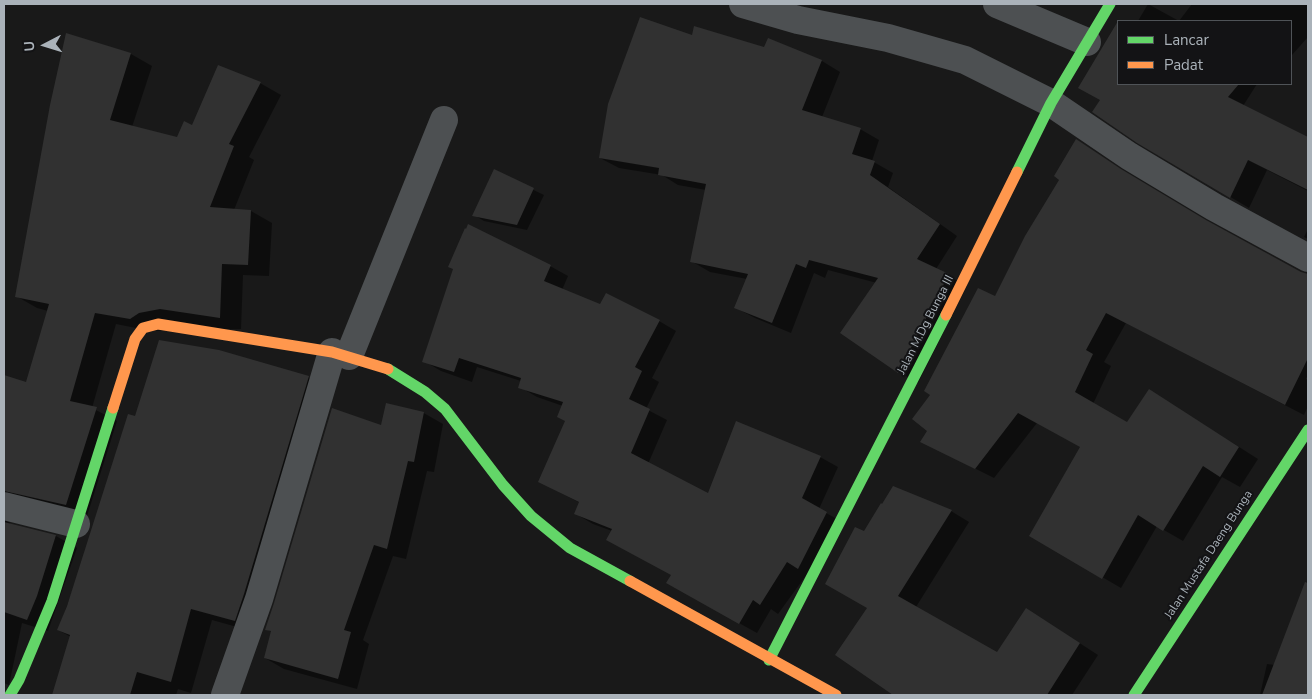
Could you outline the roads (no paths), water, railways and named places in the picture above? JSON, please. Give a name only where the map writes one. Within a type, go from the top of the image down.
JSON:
[{"type":"street","points":[[743,4],[798,20],[888,38],[965,60],[1051,103],[1129,156],[1214,207],[1308,258]]},
{"type":"street","points":[[997,4],[1087,42]]},
{"type":"street","name":"Jalan M.Dg Bunga III","points":[[769,660],[966,276],[1051,103],[1110,4]]},
{"type":"street","points":[[225,695],[259,599],[340,354],[444,120]]},
{"type":"street","points":[[10,695],[19,680],[52,601],[136,339],[143,328],[158,324],[340,354],[387,368],[406,379],[446,409],[502,485],[531,516],[570,548],[769,660],[836,695]]},
{"type":"street","name":"Jalan Mustafa Daeng Bunga","points":[[1134,695],[1308,430]]},
{"type":"street","points":[[4,506],[76,524]]}]
